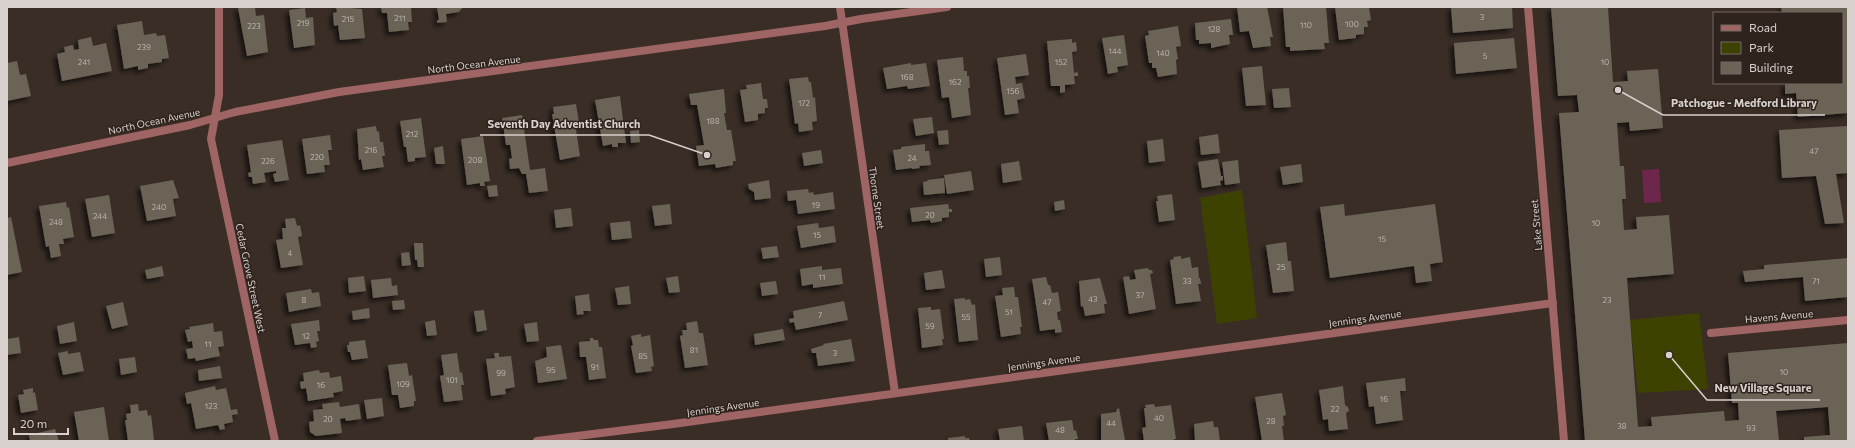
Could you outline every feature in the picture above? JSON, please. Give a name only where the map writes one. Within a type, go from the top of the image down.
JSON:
[{"type":"street","name":"Cedar Grove Street West","points":[[219,7],[219,95],[213,118],[211,139],[275,441]]},
{"type":"street","name":"Thorne Street","points":[[840,7],[895,393]]},
{"type":"street","name":"North Ocean Avenue","points":[[7,163],[235,112],[339,92],[842,23],[947,7]]},
{"type":"street","name":"Lake Street","points":[[1528,7],[1564,441]]},
{"type":"street","name":"Jennings Avenue","points":[[537,441],[673,424],[1553,303]]},
{"type":"street","name":"Havens Avenue","points":[[1711,333],[1848,320]]},
{"type":"green space","points":[[1242,190],[1257,318],[1217,324],[1200,198]]},
{"type":"green space","points":[[1699,313],[1708,389],[1638,393],[1630,320]]},
{"type":"shaded area","points":[[1659,169],[1661,202],[1644,203],[1642,170]]},
{"type":"building","points":[[255,7],[256,16],[264,15],[268,52],[247,56],[238,8]]},
{"type":"building","points":[[336,7],[362,9],[365,38],[340,40],[338,25],[334,26],[333,13],[337,12]]},
{"type":"building","points":[[381,7],[411,7],[412,22],[408,22],[409,30],[389,32],[387,13],[382,13]]},
{"type":"building","points":[[437,7],[463,7],[459,12],[446,14],[447,22],[437,23],[437,20],[439,20]]},
{"type":"building","points":[[1237,7],[1267,7],[1273,37],[1270,37],[1271,46],[1253,48],[1249,31],[1240,32]]},
{"type":"building","points":[[1283,7],[1326,7],[1329,43],[1324,43],[1325,49],[1290,51],[1290,47],[1286,47]]},
{"type":"building","points":[[1335,7],[1369,7],[1371,20],[1367,21],[1368,27],[1364,27],[1364,34],[1356,35],[1356,38],[1339,40]]},
{"type":"building","points":[[1451,7],[1512,7],[1513,28],[1453,33]]},
{"type":"building","points":[[1551,7],[1608,7],[1613,82],[1628,81],[1627,71],[1658,69],[1663,128],[1630,131],[1629,122],[1617,123],[1620,166],[1624,166],[1626,199],[1622,199],[1624,230],[1637,229],[1636,217],[1669,215],[1674,274],[1627,278],[1638,427],[1652,426],[1651,417],[1724,411],[1725,421],[1739,420],[1738,403],[1732,403],[1728,353],[1848,343],[1848,441],[1804,441],[1804,437],[1830,435],[1828,407],[1776,411],[1779,441],[1585,441],[1559,113],[1579,112],[1577,95],[1558,96]]},
{"type":"building","points":[[1781,7],[1848,7],[1848,113],[1798,117],[1796,93],[1785,94],[1785,84],[1843,84],[1843,12],[1782,12]]},
{"type":"building","points":[[305,8],[306,18],[313,17],[315,45],[294,48],[289,10]]},
{"type":"building","points":[[1231,19],[1233,35],[1229,35],[1230,44],[1211,48],[1211,43],[1199,44],[1199,40],[1196,40],[1195,23]]},
{"type":"building","points":[[142,21],[144,35],[156,33],[157,36],[165,35],[169,58],[162,59],[162,62],[148,64],[148,68],[138,70],[138,66],[124,69],[117,25]]},
{"type":"building","points":[[1178,26],[1181,46],[1176,47],[1178,59],[1176,60],[1177,74],[1158,77],[1156,68],[1152,68],[1152,63],[1149,63],[1145,36],[1149,35],[1148,31]]},
{"type":"building","points":[[1124,35],[1128,65],[1117,67],[1118,72],[1108,74],[1102,38]]},
{"type":"building","points":[[91,37],[93,46],[106,43],[112,71],[62,81],[57,54],[65,52],[64,47],[73,45],[74,50],[79,49],[78,40]]},
{"type":"building","points":[[1514,38],[1517,68],[1456,74],[1454,43]]},
{"type":"building","points":[[1072,39],[1072,43],[1076,42],[1077,51],[1072,52],[1074,73],[1078,72],[1078,76],[1074,76],[1075,84],[1065,85],[1065,92],[1060,93],[1060,86],[1051,86],[1047,41]]},
{"type":"building","points":[[1026,54],[1029,75],[1015,77],[1016,84],[1022,83],[1025,98],[1017,100],[1019,113],[1005,115],[997,58]]},
{"type":"building","points":[[963,57],[964,71],[967,71],[967,76],[969,76],[970,88],[968,88],[971,115],[952,118],[949,97],[942,98],[937,60]]},
{"type":"building","points":[[17,61],[20,75],[26,74],[31,96],[7,101],[7,63]]},
{"type":"building","points":[[911,63],[911,65],[926,63],[930,86],[908,89],[907,86],[887,89],[883,68]]},
{"type":"building","points":[[1262,66],[1266,105],[1246,106],[1242,68]]},
{"type":"building","points":[[808,77],[809,82],[811,82],[813,98],[815,97],[817,121],[812,122],[813,130],[799,132],[798,123],[795,124],[789,79]]},
{"type":"building","points":[[761,83],[763,99],[767,99],[768,108],[765,108],[765,113],[758,114],[758,120],[745,122],[740,90],[747,89],[746,85]]},
{"type":"building","points":[[1289,88],[1291,107],[1274,108],[1272,89]]},
{"type":"building","points":[[724,89],[726,113],[724,113],[727,130],[731,130],[736,161],[733,161],[733,165],[716,168],[715,164],[699,166],[696,146],[704,145],[697,105],[691,105],[689,94]]},
{"type":"building","points":[[620,96],[626,143],[618,143],[618,147],[612,147],[612,144],[603,146],[595,100]]},
{"type":"building","points":[[576,104],[579,123],[575,123],[580,156],[560,160],[552,114],[554,114],[553,107]]},
{"type":"building","points":[[522,115],[530,170],[545,168],[548,191],[529,193],[526,174],[522,174],[519,168],[510,169],[509,159],[512,158],[510,145],[506,145],[502,118]]},
{"type":"building","points":[[932,117],[934,133],[916,136],[913,119]]},
{"type":"building","points":[[421,118],[426,157],[415,158],[415,161],[408,162],[400,121]]},
{"type":"building","points":[[376,126],[377,132],[379,131],[380,142],[383,142],[385,156],[382,156],[384,167],[363,170],[361,159],[359,160],[357,129]]},
{"type":"building","points":[[1848,126],[1848,173],[1836,174],[1844,223],[1825,224],[1816,176],[1782,178],[1779,130]]},
{"type":"building","points":[[639,130],[640,142],[631,143],[630,131]]},
{"type":"building","points":[[948,130],[949,144],[939,145],[937,131]]},
{"type":"building","points":[[1218,134],[1220,153],[1201,155],[1199,137]]},
{"type":"building","points":[[330,135],[332,150],[328,150],[330,165],[324,165],[325,172],[307,174],[302,139]]},
{"type":"building","points":[[483,136],[490,181],[484,182],[485,186],[480,186],[480,183],[467,185],[461,139]]},
{"type":"building","points":[[1163,139],[1165,161],[1149,163],[1147,141]]},
{"type":"building","points":[[282,140],[289,180],[275,182],[273,174],[276,173],[276,171],[264,173],[266,182],[253,184],[252,177],[249,177],[248,173],[251,172],[247,145]]},
{"type":"building","points":[[925,144],[925,151],[929,151],[931,165],[919,166],[920,168],[896,170],[893,150],[901,149],[901,147]]},
{"type":"building","points":[[443,146],[445,164],[436,164],[434,148]]},
{"type":"building","points":[[821,150],[823,163],[804,166],[802,153]]},
{"type":"building","points":[[1218,159],[1221,176],[1223,176],[1223,180],[1220,181],[1221,185],[1202,188],[1198,162]]},
{"type":"building","points":[[1238,160],[1240,183],[1225,185],[1222,162]]},
{"type":"building","points":[[1019,161],[1022,180],[1003,183],[1001,164]]},
{"type":"building","points":[[1301,164],[1303,182],[1283,185],[1280,167]]},
{"type":"building","points":[[971,171],[974,190],[947,194],[944,175]]},
{"type":"building","points":[[944,178],[945,193],[924,195],[923,182],[928,181],[927,180]]},
{"type":"building","points":[[173,180],[179,198],[173,199],[176,216],[147,221],[140,186]]},
{"type":"building","points":[[769,180],[771,198],[755,200],[754,192],[749,189],[748,184]]},
{"type":"building","points":[[497,185],[498,196],[489,197],[487,186]]},
{"type":"building","points":[[808,189],[809,193],[813,192],[814,195],[833,192],[835,209],[798,214],[796,200],[788,201],[787,191]]},
{"type":"building","points":[[1172,194],[1175,220],[1159,222],[1156,201],[1158,201],[1157,196]]},
{"type":"building","points":[[109,195],[115,233],[92,237],[85,199]]},
{"type":"building","points":[[1064,200],[1065,209],[1055,211],[1054,202]]},
{"type":"building","points":[[66,202],[67,208],[69,207],[74,237],[63,239],[64,244],[59,244],[61,256],[51,258],[49,246],[46,247],[39,206]]},
{"type":"building","points":[[670,204],[672,224],[655,226],[652,206]]},
{"type":"building","points":[[948,204],[949,209],[952,209],[952,212],[949,212],[949,217],[942,218],[942,221],[931,223],[930,220],[912,222],[910,208]]},
{"type":"building","points":[[1344,204],[1345,216],[1435,204],[1443,262],[1430,264],[1432,281],[1416,283],[1414,266],[1330,278],[1320,207]]},
{"type":"building","points":[[571,208],[573,226],[556,228],[554,210]]},
{"type":"building","points":[[11,217],[22,272],[7,275],[7,218]]},
{"type":"building","points":[[295,218],[297,226],[300,225],[302,236],[298,237],[303,265],[281,268],[276,240],[283,239],[282,228],[286,228],[285,219]]},
{"type":"building","points":[[630,221],[632,238],[612,240],[610,223]]},
{"type":"building","points":[[818,223],[819,228],[834,226],[836,242],[801,248],[797,226]]},
{"type":"building","points":[[1286,242],[1288,261],[1291,261],[1294,291],[1273,293],[1266,245]]},
{"type":"building","points":[[414,243],[423,243],[424,267],[418,267],[417,260],[415,260]]},
{"type":"building","points":[[777,246],[779,257],[763,259],[761,248]]},
{"type":"building","points":[[409,252],[411,265],[402,266],[401,253]]},
{"type":"building","points":[[1181,256],[1181,259],[1190,257],[1192,268],[1198,267],[1198,278],[1200,278],[1201,284],[1198,284],[1201,301],[1176,304],[1170,260],[1174,259],[1173,257]]},
{"type":"building","points":[[1000,257],[1002,275],[986,277],[984,259]]},
{"type":"building","points":[[1848,258],[1848,297],[1805,301],[1803,277],[1745,282],[1743,271],[1764,269],[1764,265]]},
{"type":"building","points":[[162,266],[164,276],[147,279],[145,270]]},
{"type":"building","points":[[822,266],[822,270],[841,268],[843,284],[813,288],[813,284],[802,286],[800,269]]},
{"type":"building","points":[[1148,268],[1149,270],[1152,270],[1153,273],[1150,274],[1156,309],[1129,314],[1123,277],[1129,276],[1130,280],[1136,279],[1134,270]]},
{"type":"building","points":[[942,270],[945,288],[926,290],[924,273]]},
{"type":"building","points":[[364,276],[366,291],[349,293],[348,278]]},
{"type":"building","points":[[678,276],[680,292],[669,293],[666,278]]},
{"type":"building","points":[[1046,277],[1052,293],[1058,292],[1061,311],[1057,312],[1062,332],[1055,333],[1055,329],[1040,331],[1032,279]]},
{"type":"building","points":[[391,278],[392,286],[397,285],[398,295],[373,298],[371,280]]},
{"type":"building","points":[[1100,278],[1107,304],[1104,304],[1105,313],[1085,316],[1083,306],[1081,307],[1079,281]]},
{"type":"building","points":[[776,281],[778,294],[762,296],[760,283]]},
{"type":"building","points":[[629,286],[631,304],[618,305],[615,288]]},
{"type":"building","points":[[1014,287],[1015,297],[1018,297],[1022,327],[1020,327],[1021,334],[1001,337],[995,296],[1003,295],[1002,288]]},
{"type":"building","points":[[311,289],[312,293],[319,292],[321,306],[289,312],[286,293]]},
{"type":"building","points":[[589,294],[591,311],[583,311],[584,314],[577,315],[575,296]]},
{"type":"building","points":[[965,298],[965,300],[970,299],[972,305],[975,304],[978,340],[959,342],[954,299]]},
{"type":"building","points":[[404,300],[405,309],[393,310],[392,301]]},
{"type":"building","points":[[844,301],[848,320],[796,330],[794,322],[790,323],[789,319],[794,318],[793,311]]},
{"type":"building","points":[[123,302],[128,325],[112,329],[106,306]]},
{"type":"building","points":[[931,307],[931,310],[940,309],[944,339],[942,339],[943,345],[922,348],[918,308]]},
{"type":"building","points":[[369,308],[370,318],[353,320],[352,311]]},
{"type":"building","points":[[484,310],[487,330],[477,332],[474,311]]},
{"type":"building","points":[[319,320],[320,331],[317,331],[319,341],[316,342],[317,347],[311,348],[310,343],[295,345],[291,324]]},
{"type":"building","points":[[435,320],[437,335],[427,336],[425,322]]},
{"type":"building","points":[[697,321],[699,333],[703,333],[708,365],[685,368],[680,336],[683,335],[682,330],[687,330],[686,323]]},
{"type":"building","points":[[74,322],[77,341],[60,344],[57,326]]},
{"type":"building","points":[[537,322],[539,341],[527,342],[524,324]]},
{"type":"building","points":[[213,323],[214,332],[222,331],[224,346],[218,347],[220,356],[196,361],[195,358],[188,359],[186,349],[193,348],[192,341],[188,342],[185,330],[190,329],[189,327]]},
{"type":"building","points":[[783,329],[785,340],[755,345],[754,334]]},
{"type":"building","points":[[641,334],[641,337],[650,335],[654,366],[651,367],[652,371],[636,373],[631,346],[633,345],[631,336]]},
{"type":"building","points":[[19,337],[21,353],[7,355],[7,339]]},
{"type":"building","points":[[590,338],[598,340],[599,347],[602,347],[606,378],[589,380],[586,357],[580,357],[579,342],[590,341]]},
{"type":"building","points":[[851,339],[855,361],[818,366],[816,353],[812,353],[811,349],[824,345],[823,344]]},
{"type":"building","points":[[365,340],[368,358],[352,360],[350,352],[348,352],[347,345],[349,345],[349,342]]},
{"type":"building","points":[[561,345],[567,379],[538,383],[535,361],[547,357],[546,347]]},
{"type":"building","points":[[68,351],[68,354],[80,352],[84,371],[63,375],[58,353]]},
{"type":"building","points":[[457,353],[460,373],[462,372],[464,385],[461,385],[463,400],[444,402],[440,376],[444,375],[441,355]]},
{"type":"building","points":[[494,353],[499,353],[499,357],[511,356],[515,387],[505,389],[506,394],[491,396],[486,359],[495,358]]},
{"type":"building","points":[[135,357],[137,372],[121,375],[119,359]]},
{"type":"building","points":[[407,363],[409,376],[412,375],[416,401],[414,401],[414,406],[400,408],[398,395],[392,395],[388,365]]},
{"type":"building","points":[[220,366],[222,378],[199,381],[198,370]]},
{"type":"building","points":[[319,370],[320,373],[329,372],[330,378],[341,376],[343,391],[333,393],[334,397],[308,401],[306,388],[301,389],[300,382],[304,381],[303,373]]},
{"type":"building","points":[[1405,378],[1406,391],[1400,391],[1403,420],[1376,424],[1374,406],[1369,407],[1366,383]]},
{"type":"building","points":[[215,386],[216,390],[226,388],[231,410],[237,409],[238,414],[232,415],[233,422],[224,424],[225,429],[220,430],[218,425],[196,429],[191,403],[187,404],[185,393]]},
{"type":"building","points":[[1343,386],[1345,405],[1348,407],[1349,411],[1346,413],[1348,429],[1329,431],[1328,419],[1323,420],[1319,390]]},
{"type":"building","points":[[33,388],[38,410],[21,413],[18,395],[24,394],[23,390]]},
{"type":"building","points":[[1282,393],[1286,415],[1283,416],[1284,426],[1282,426],[1284,441],[1262,441],[1255,397]]},
{"type":"building","points":[[382,398],[384,416],[367,419],[364,400]]},
{"type":"building","points":[[339,402],[340,407],[359,404],[361,419],[346,421],[345,418],[340,419],[342,433],[316,436],[310,432],[309,422],[314,421],[313,410],[323,409],[322,404]]},
{"type":"building","points":[[138,404],[139,411],[147,410],[148,416],[151,415],[153,441],[128,441],[125,420],[127,420],[126,414],[131,413],[130,405]]},
{"type":"building","points":[[1154,404],[1155,407],[1171,405],[1176,439],[1174,439],[1174,441],[1144,441],[1142,428],[1146,427],[1144,408],[1146,408],[1145,405]]},
{"type":"building","points":[[104,407],[109,441],[79,441],[74,412]]},
{"type":"building","points":[[1119,408],[1125,440],[1101,441],[1101,414],[1116,412]]},
{"type":"building","points":[[1072,420],[1074,431],[1076,430],[1078,439],[1075,439],[1075,441],[1049,441],[1046,423]]},
{"type":"building","points":[[1213,421],[1214,427],[1218,427],[1220,441],[1195,441],[1194,424]]},
{"type":"building","points":[[1022,426],[1024,441],[1000,441],[998,429]]},
{"type":"building","points":[[55,429],[59,441],[30,441],[29,435]]},
{"type":"building","points":[[965,436],[965,438],[969,438],[970,441],[948,441],[948,438]]},
{"type":"place","name":"Patchogue - Medford Library","points":[[1618,90]]},
{"type":"place","name":"Seventh Day Adventist Church","points":[[707,155]]},
{"type":"place","name":"New Village Square","points":[[1669,355]]}]
